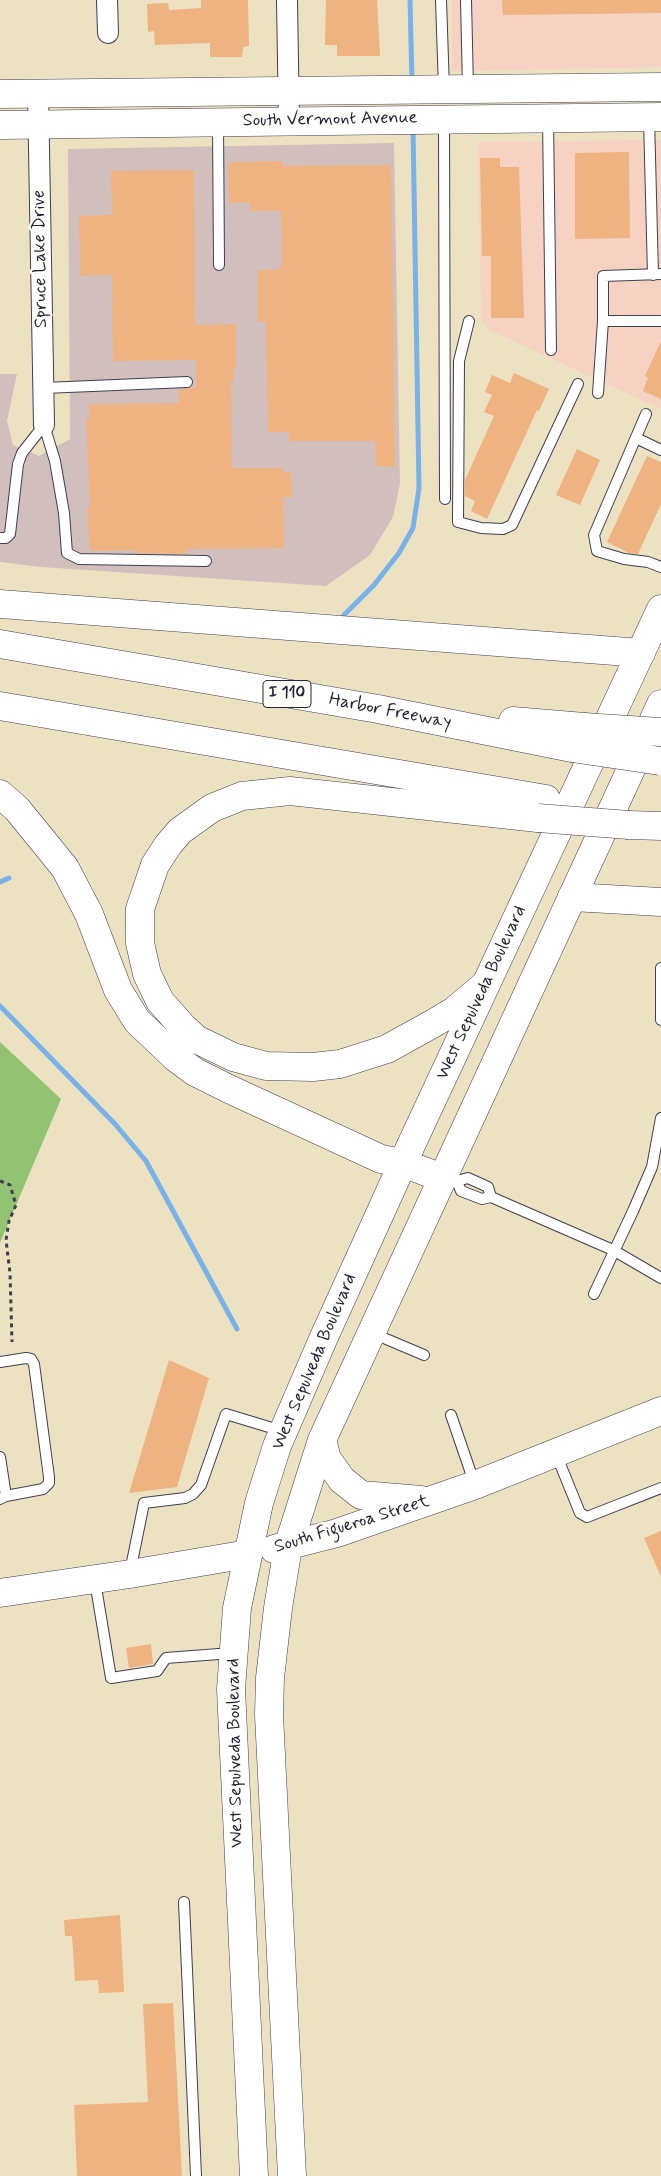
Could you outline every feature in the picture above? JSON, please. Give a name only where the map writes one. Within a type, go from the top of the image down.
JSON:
[{"type":"main road","name":"South Vermont Avenue","points":[[0,94],[661,87]]},
{"type":"main road","name":"South Vermont Avenue","points":[[0,125],[655,117]]},
{"type":"main road","points":[[0,604],[641,653]]},
{"type":"main road","name":"West Sepulveda Boulevard","points":[[254,2176],[232,1758],[231,1688],[237,1608],[259,1503],[283,1432],[403,1163],[661,609]]},
{"type":"main road","name":"Harbor Freeway","points":[[0,644],[378,709],[578,737],[661,761]]},
{"type":"main road","name":"West Sepulveda Boulevard","points":[[292,2176],[269,1715],[270,1678],[278,1608],[288,1547],[322,1440],[372,1333],[450,1180],[572,897],[661,704]]},
{"type":"main road","points":[[0,706],[542,808]]},
{"type":"main road","points":[[578,737],[661,732]]},
{"type":"main road","points":[[486,984],[454,1011],[434,1024],[379,1052],[340,1064],[313,1067],[266,1066],[233,1057],[196,1039],[160,1001],[147,974],[140,943],[140,909],[149,877],[155,865],[180,831],[212,808],[242,796],[290,791],[542,808],[631,818],[661,826]]},
{"type":"main road","points":[[0,794],[17,809],[65,868],[89,914],[118,990],[137,1020],[161,1045],[195,1072],[229,1089],[381,1159],[403,1163],[450,1180]]},
{"type":"main road","points":[[631,818],[661,815]]},
{"type":"main road","points":[[572,897],[661,902]]},
{"type":"main road","name":"South Figueroa Street","points":[[0,1593],[130,1574],[288,1547],[475,1485],[661,1412]]},
{"type":"main road","points":[[322,1440],[327,1459],[342,1480],[361,1494],[430,1501]]},
{"type":"street","points":[[107,0],[108,33]]},
{"type":"street","points":[[287,0],[288,120]]},
{"type":"street","name":"Spruce Lake Drive","points":[[38,94],[44,425]]},
{"type":"lane","points":[[441,0],[448,88]]},
{"type":"lane","points":[[448,88],[466,0]]},
{"type":"lane","points":[[598,393],[604,276],[657,274],[655,117]]},
{"type":"lane","points":[[548,118],[551,350]]},
{"type":"lane","points":[[439,119],[445,499]]},
{"type":"lane","points":[[218,122],[219,265]]},
{"type":"lane","points":[[469,321],[459,361],[458,522],[481,528],[503,529],[512,525],[521,510],[578,384]]},
{"type":"lane","points":[[603,321],[661,321]]},
{"type":"lane","points":[[44,388],[187,382]]},
{"type":"lane","points":[[646,414],[594,535],[597,551],[624,559],[648,562],[661,567]]},
{"type":"lane","points":[[0,538],[6,538],[10,534],[18,464],[22,452],[44,425]]},
{"type":"lane","points":[[44,425],[55,460],[64,513],[67,553],[79,559],[206,561]]},
{"type":"lane","points":[[636,438],[661,450]]},
{"type":"lane","points":[[661,968],[661,1020]]},
{"type":"lane","points":[[594,1294],[652,1167],[661,1118]]},
{"type":"lane","points":[[450,1180],[461,1191],[482,1199],[491,1196],[613,1250],[661,1278]]},
{"type":"lane","points":[[372,1333],[424,1355]]},
{"type":"lane","points":[[0,1362],[26,1358],[31,1359],[34,1364],[49,1482],[43,1488],[3,1497],[0,1457]]},
{"type":"lane","points":[[130,1574],[144,1503],[185,1498],[193,1494],[201,1485],[226,1414],[283,1432]]},
{"type":"lane","points":[[451,1415],[475,1485]]},
{"type":"lane","points":[[556,1453],[580,1513],[587,1517],[661,1488]]},
{"type":"lane","points":[[95,1579],[111,1678],[157,1671],[166,1658],[233,1653]]},
{"type":"lane","points":[[184,1902],[196,2176]]},
{"type":"path","points":[[0,1181],[10,1185],[16,1205],[9,1221],[6,1240],[10,1273],[12,1342]]},
{"type":"shaded area","points":[[452,0],[661,0],[661,67],[452,71]]},
{"type":"shaded area","points":[[661,140],[661,409],[489,330],[481,319],[478,142]]},
{"type":"shaded area","points":[[394,143],[400,484],[393,517],[370,555],[326,586],[41,567],[0,562],[0,374],[17,374],[7,421],[13,445],[39,456],[70,439],[68,149]]},
{"type":"green space","points":[[0,1042],[61,1099],[0,1243]]},
{"type":"building","points":[[201,0],[248,0],[249,46],[243,47],[242,57],[210,57],[210,43],[155,45],[154,31],[148,32],[147,4],[168,3],[169,10],[201,8]]},
{"type":"building","points":[[326,0],[377,0],[380,56],[337,56],[337,45],[325,45]]},
{"type":"building","points":[[502,0],[661,0],[661,13],[503,15]]},
{"type":"building","points":[[629,152],[630,238],[575,239],[575,153]]},
{"type":"building","points":[[480,158],[500,158],[500,167],[519,167],[524,318],[491,318],[491,256],[482,256]]},
{"type":"building","points":[[282,161],[282,166],[391,165],[395,467],[376,466],[375,441],[289,441],[289,432],[268,432],[266,322],[258,322],[258,270],[278,270],[278,267],[282,267],[281,211],[250,211],[250,203],[229,203],[228,162]]},
{"type":"building","points":[[194,170],[195,325],[236,324],[236,369],[234,369],[234,380],[231,380],[232,468],[283,468],[283,472],[291,472],[292,497],[283,497],[284,548],[186,549],[186,554],[135,553],[135,550],[90,551],[87,507],[90,507],[86,420],[89,420],[89,404],[179,403],[179,389],[196,387],[196,360],[113,361],[112,275],[80,276],[79,216],[112,215],[111,171]]},
{"type":"building","points":[[661,341],[661,399],[643,391],[648,378],[645,376]]},
{"type":"building","points":[[514,373],[549,389],[539,411],[537,410],[487,519],[471,511],[475,501],[465,496],[465,480],[494,416],[484,412],[492,395],[485,392],[492,375],[510,383]]},
{"type":"building","points":[[577,449],[600,460],[580,505],[556,495]]},
{"type":"building","points":[[647,456],[661,462],[661,504],[638,554],[629,553],[607,542]]},
{"type":"building","points":[[169,1360],[209,1378],[177,1487],[129,1493]]},
{"type":"building","points":[[661,1531],[661,1577],[644,1538]]},
{"type":"building","points":[[151,1644],[153,1664],[129,1668],[126,1648]]},
{"type":"building","points":[[120,1915],[124,1992],[99,1993],[98,1980],[75,1981],[72,1936],[65,1936],[64,1920]]},
{"type":"building","points":[[173,2003],[182,2176],[77,2176],[74,2105],[148,2102],[143,2004]]},
{"type":"waterway","points":[[410,0],[412,82]]},
{"type":"waterway","points":[[344,615],[374,585],[399,553],[413,528],[419,488],[413,128]]},
{"type":"waterway","points":[[0,882],[9,878]]},
{"type":"waterway","points":[[0,1006],[115,1124],[146,1161],[237,1329]]}]
